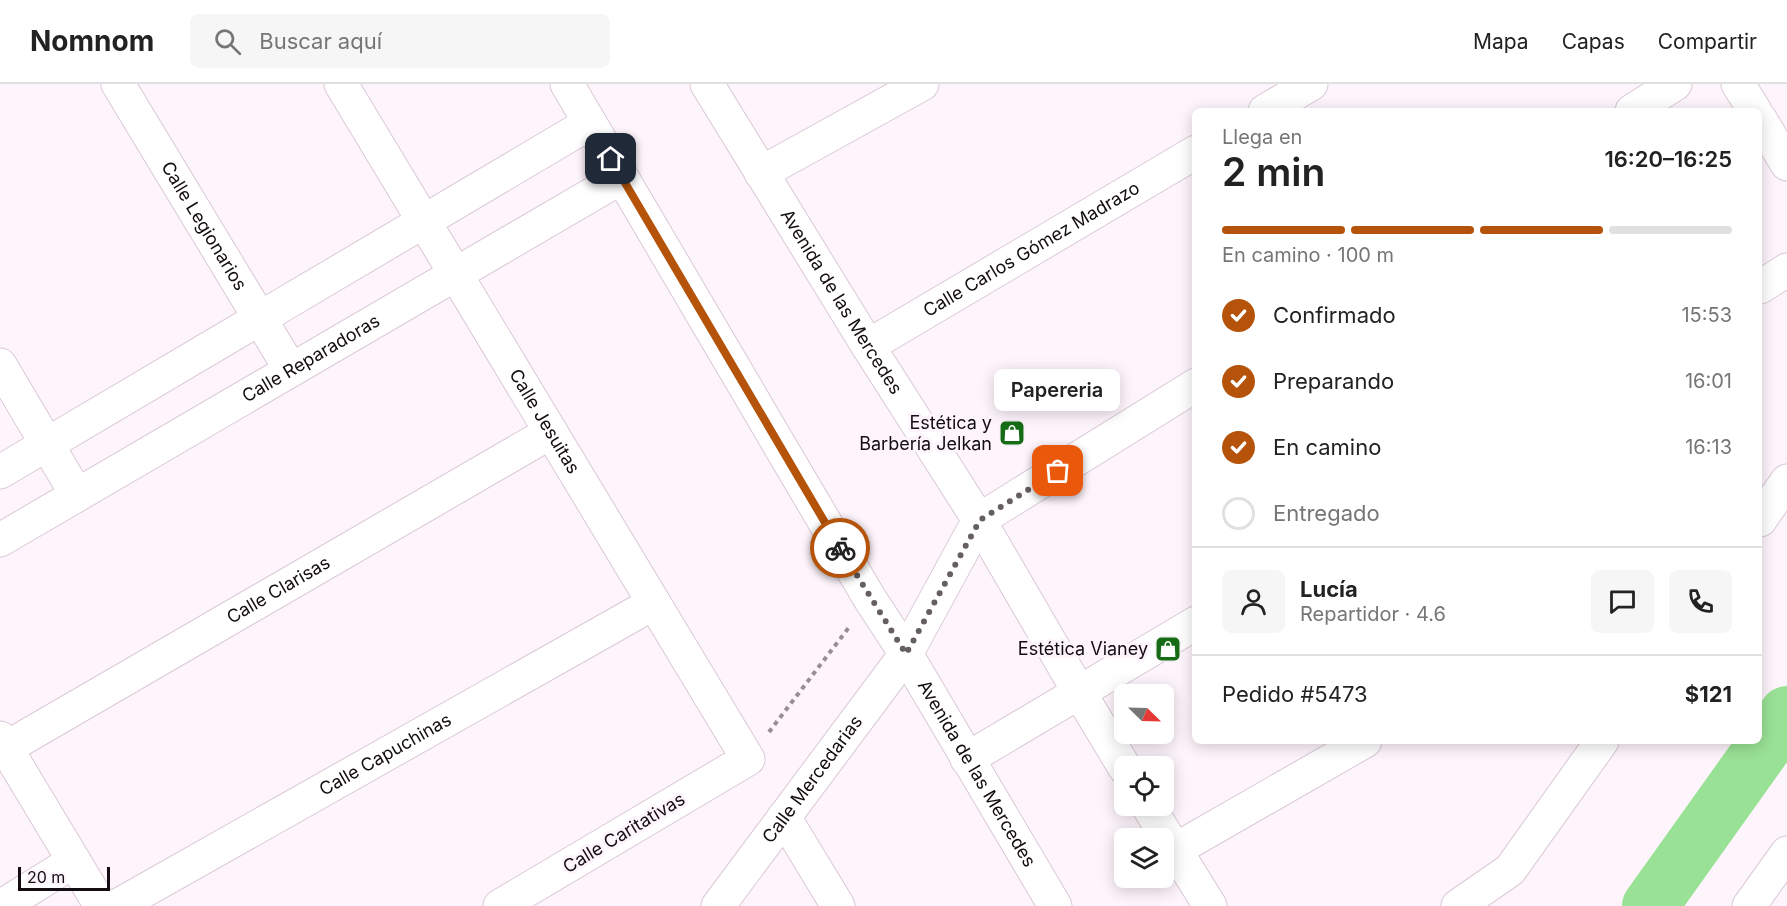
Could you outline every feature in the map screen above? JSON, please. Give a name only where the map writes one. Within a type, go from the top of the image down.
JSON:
[{"type":"street","name":"Calle Legionarios","points":[[118,84],[291,370]]},
{"type":"street","name":"Calle Jesuitas","points":[[341,84],[748,759]]},
{"type":"street","name":"Avenida de las Mercedes","points":[[567,84],[870,599],[906,654],[1055,906]]},
{"type":"street","name":"Avenida de las Mercedes","points":[[707,84],[868,346],[980,520],[1118,756]]},
{"type":"street","points":[[761,173],[922,84]]},
{"type":"street","points":[[1270,108],[1311,84]]},
{"type":"street","points":[[1637,108],[1675,84]]},
{"type":"street","points":[[1738,84],[1753,108]]},
{"type":"street","points":[[1762,122],[1787,164]]},
{"type":"street","points":[[0,472],[590,123]]},
{"type":"street","name":"Calle Carlos Gómez Madrazo","points":[[868,346],[1192,154]]},
{"type":"street","name":"Calle Reparadoras","points":[[0,540],[622,177]]},
{"type":"street","points":[[1762,286],[1787,270]]},
{"type":"street","points":[[0,365],[77,495]]},
{"type":"street","points":[[980,520],[1192,388]]},
{"type":"street","name":"Calle Clarisas","points":[[3,743],[551,432]]},
{"type":"street","points":[[1762,515],[1787,481]]},
{"type":"street","name":"Calle Mercedarias","points":[[718,906],[906,654],[980,520]]},
{"type":"street","name":"Calle Capuchinas","points":[[117,906],[654,603]]},
{"type":"street","points":[[967,759],[1192,625]]},
{"type":"street","points":[[3,743],[101,906]]},
{"type":"street","points":[[1175,850],[1360,744]]},
{"type":"street","points":[[1458,906],[1510,870],[1600,744]]},
{"type":"street","name":"Calle Caritativas","points":[[500,906],[748,759]]},
{"type":"street","points":[[1154,816],[1210,906]]},
{"type":"street","points":[[784,817],[838,906]]},
{"type":"street","points":[[1749,906],[1787,853]]},
{"type":"street","points":[[2,906],[74,861]]},
{"type":"path","points":[[748,759],[870,599]]},
{"type":"waterway","points":[[1650,906],[1787,714]]},
{"type":"way so far","points":[[840,548],[906,654],[980,520],[1058,471]]},
{"type":"place","name":"Estética y Barbería Jelkan","points":[[1012,433]]},
{"type":"place","name":"Papereria","points":[[1058,471]]},
{"type":"place","name":"Estética Vianey","points":[[1168,649]]},
{"type":"route","points":[[611,159],[840,548]]}]
